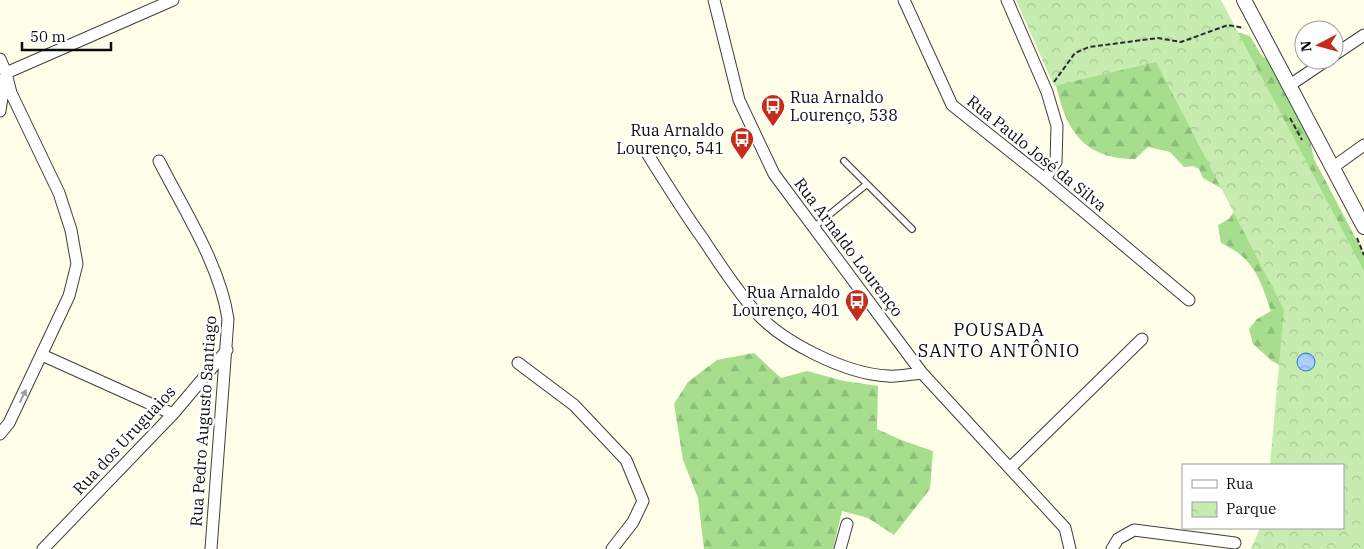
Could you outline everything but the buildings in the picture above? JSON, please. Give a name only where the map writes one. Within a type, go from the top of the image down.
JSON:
[{"type":"street","points":[[6,73],[173,0]]},
{"type":"street","name":"Rua Arnaldo Lourenço","points":[[714,0],[739,100],[774,174],[922,373],[1066,528],[1070,549]]},
{"type":"street","name":"Rua Paulo José da Silva","points":[[904,0],[952,105],[1045,179],[1190,300]]},
{"type":"street","points":[[1007,0],[1047,92],[1056,126],[1056,162],[1045,179]]},
{"type":"street","points":[[1246,1],[1364,227]]},
{"type":"street","points":[[1344,48],[1364,35]]},
{"type":"street","points":[[0,60],[6,73],[11,93],[59,193],[71,230],[77,264],[69,296],[9,423],[0,434]]},
{"type":"street","points":[[1290,85],[1312,70]]},
{"type":"street","points":[[0,111],[6,73]]},
{"type":"street","points":[[1332,168],[1364,145]]},
{"type":"street","points":[[647,153],[673,196],[729,278],[755,312],[782,334],[822,358],[857,371],[889,376],[922,373]]},
{"type":"street","name":"Rua Pedro Augusto Santiago","points":[[159,161],[212,266],[225,296],[228,318],[211,549]]},
{"type":"street","points":[[1011,467],[1142,339]]},
{"type":"street","name":"Rua dos Uruguaios","points":[[43,549],[173,414],[227,350]]},
{"type":"street","points":[[42,355],[173,414]]},
{"type":"street","points":[[518,363],[574,405],[626,460],[643,501],[633,522],[612,549]]},
{"type":"street","points":[[840,549],[847,524]]},
{"type":"street","points":[[1112,549],[1118,539],[1134,530],[1236,543]]},
{"type":"lane","points":[[844,161],[912,229]]},
{"type":"lane","points":[[814,227],[867,184]]},
{"type":"path","points":[[1047,92],[1075,53],[1089,48],[1158,38],[1181,42],[1228,25],[1244,28],[1259,26]]},
{"type":"green space","points":[[1016,0],[1221,0],[1364,271],[1364,549],[1251,549],[1260,529],[1344,529],[1344,464],[1270,464],[1284,310],[1156,62],[1054,86]]},
{"type":"green space","points":[[1036,0],[1220,27],[1250,36],[1261,55],[1285,71],[1304,113],[1314,159],[1364,254],[1364,549],[1344,529],[1344,464],[1291,371],[1272,361],[1253,344],[1249,329],[1257,319],[1271,311],[1254,271],[1241,255],[1221,243],[1218,225],[1229,219],[1242,200],[1203,178],[1199,169],[1193,166],[1184,167],[1170,152],[1148,147],[1135,159],[1115,157],[1099,152],[1086,144],[1076,134],[1062,106]]},
{"type":"green space","points":[[754,353],[781,378],[807,371],[844,381],[878,386],[877,429],[933,451],[930,489],[894,535],[868,518],[842,511],[833,549],[704,549],[698,498],[683,460],[674,404],[688,382],[717,360]]},
{"type":"water","points":[[1306,353],[1312,356],[1315,362],[1312,368],[1306,371],[1300,368],[1297,362],[1300,356]]},
{"type":"place","name":"Rua Arnaldo Lourenço, 538","points":[[773,127]]},
{"type":"place","name":"Rua Arnaldo Lourenço, 541","points":[[742,160]]},
{"type":"place","name":"Rua Arnaldo Lourenço, 401","points":[[857,322]]},
{"type":"district","name":"POUSADA SANTO ANTÔNIO","points":[[999,340]]}]
